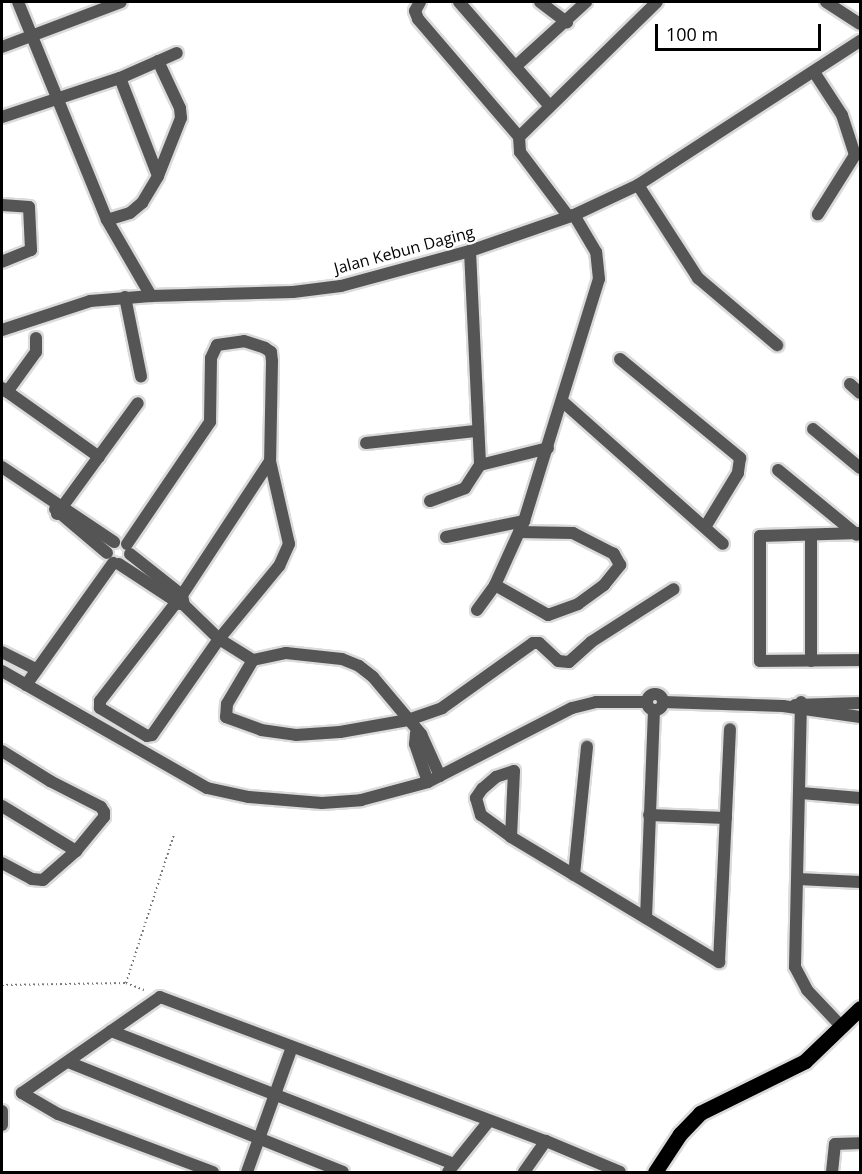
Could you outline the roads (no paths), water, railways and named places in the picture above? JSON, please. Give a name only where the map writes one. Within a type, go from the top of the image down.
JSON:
[{"type":"main road","points":[[655,1173],[680,1134],[700,1113],[805,1061],[840,1025],[861,1008]]},
{"type":"street","points":[[18,2],[35,37],[107,220],[151,296]]},
{"type":"street","points":[[2,47],[35,37],[122,2]]},
{"type":"street","points":[[420,2],[415,11],[418,19],[519,137],[520,152],[571,216],[596,252],[599,279],[522,527],[495,585],[477,610]]},
{"type":"street","points":[[459,2],[549,105]]},
{"type":"street","points":[[468,12],[477,2]]},
{"type":"street","points":[[540,2],[567,22]]},
{"type":"street","points":[[516,66],[567,22],[586,2]]},
{"type":"street","points":[[519,137],[549,105],[657,2]]},
{"type":"street","points":[[826,2],[861,24]]},
{"type":"street","name":"Jalan Kebun Daging","points":[[2,330],[56,309],[125,297],[293,292],[341,286],[470,251],[571,216],[638,185],[861,41]]},
{"type":"street","points":[[2,117],[59,101],[177,53]]},
{"type":"street","points":[[107,220],[136,210],[158,176],[182,113],[158,61]]},
{"type":"street","points":[[814,72],[842,115],[855,155],[818,214]]},
{"type":"street","points":[[120,78],[158,176]]},
{"type":"street","points":[[638,185],[698,278],[777,345]]},
{"type":"street","points":[[2,205],[29,207],[31,250],[2,262]]},
{"type":"street","points":[[430,501],[465,488],[480,465],[475,431],[470,251]]},
{"type":"street","points":[[125,297],[141,376]]},
{"type":"street","points":[[36,338],[36,352],[4,390],[99,457]]},
{"type":"street","points":[[26,685],[207,428],[211,358],[217,345],[225,340],[244,341],[271,352],[270,461],[288,544],[279,566],[219,639],[152,735],[147,736],[100,708],[100,701],[180,601],[270,461]]},
{"type":"street","points":[[620,359],[740,458],[738,473],[705,527]]},
{"type":"street","points":[[850,384],[861,393]]},
{"type":"street","points":[[562,401],[723,544]]},
{"type":"street","points":[[57,507],[99,457],[138,403]]},
{"type":"street","points":[[813,429],[861,468]]},
{"type":"street","points":[[366,443],[475,431]]},
{"type":"street","points":[[480,465],[548,448]]},
{"type":"street","points":[[2,467],[180,601],[219,639],[253,660],[286,653],[342,659],[373,676],[416,732],[425,739],[440,776]]},
{"type":"street","points":[[778,470],[859,534]]},
{"type":"street","points":[[446,537],[522,527],[573,533],[614,554],[620,565],[604,585],[578,604],[548,615],[495,585]]},
{"type":"street","points":[[859,534],[760,536],[760,661],[861,660]]},
{"type":"street","points":[[811,535],[811,661]]},
{"type":"street","points":[[253,660],[227,704],[226,717],[236,722],[296,735],[340,732],[408,720],[442,708],[465,694],[533,643],[539,643],[558,661],[569,662],[591,642],[674,589]]},
{"type":"street","points":[[2,652],[36,670]]},
{"type":"street","points":[[2,671],[207,789],[249,797],[322,803],[362,800],[428,782],[572,708],[596,702],[798,706],[861,703]]},
{"type":"street","points":[[646,918],[654,704]]},
{"type":"street","points":[[798,706],[861,717]]},
{"type":"street","points":[[798,706],[801,793],[795,967],[807,990],[840,1025]]},
{"type":"street","points":[[511,837],[514,771],[496,777],[476,798],[480,815],[511,837],[719,962],[730,729]]},
{"type":"street","points":[[416,732],[415,744],[428,782]]},
{"type":"street","points":[[574,875],[587,747]]},
{"type":"street","points":[[2,751],[50,781],[100,807],[104,818],[76,851],[38,881],[2,863]]},
{"type":"street","points":[[801,793],[861,798]]},
{"type":"street","points":[[2,806],[76,851]]},
{"type":"street","points":[[649,814],[726,818]]},
{"type":"street","points":[[798,879],[861,882]]},
{"type":"street","points":[[213,1173],[58,1114],[22,1093],[160,996],[546,1141],[620,1173]]},
{"type":"street","points":[[111,1031],[277,1094],[451,1168],[489,1121]]},
{"type":"street","points":[[247,1173],[292,1047]]},
{"type":"street","points":[[68,1062],[343,1173]]},
{"type":"street","points":[[2,1111],[2,1125]]},
{"type":"street","points":[[524,1173],[546,1141]]},
{"type":"street","points":[[832,1173],[835,1144],[861,1143]]}]
